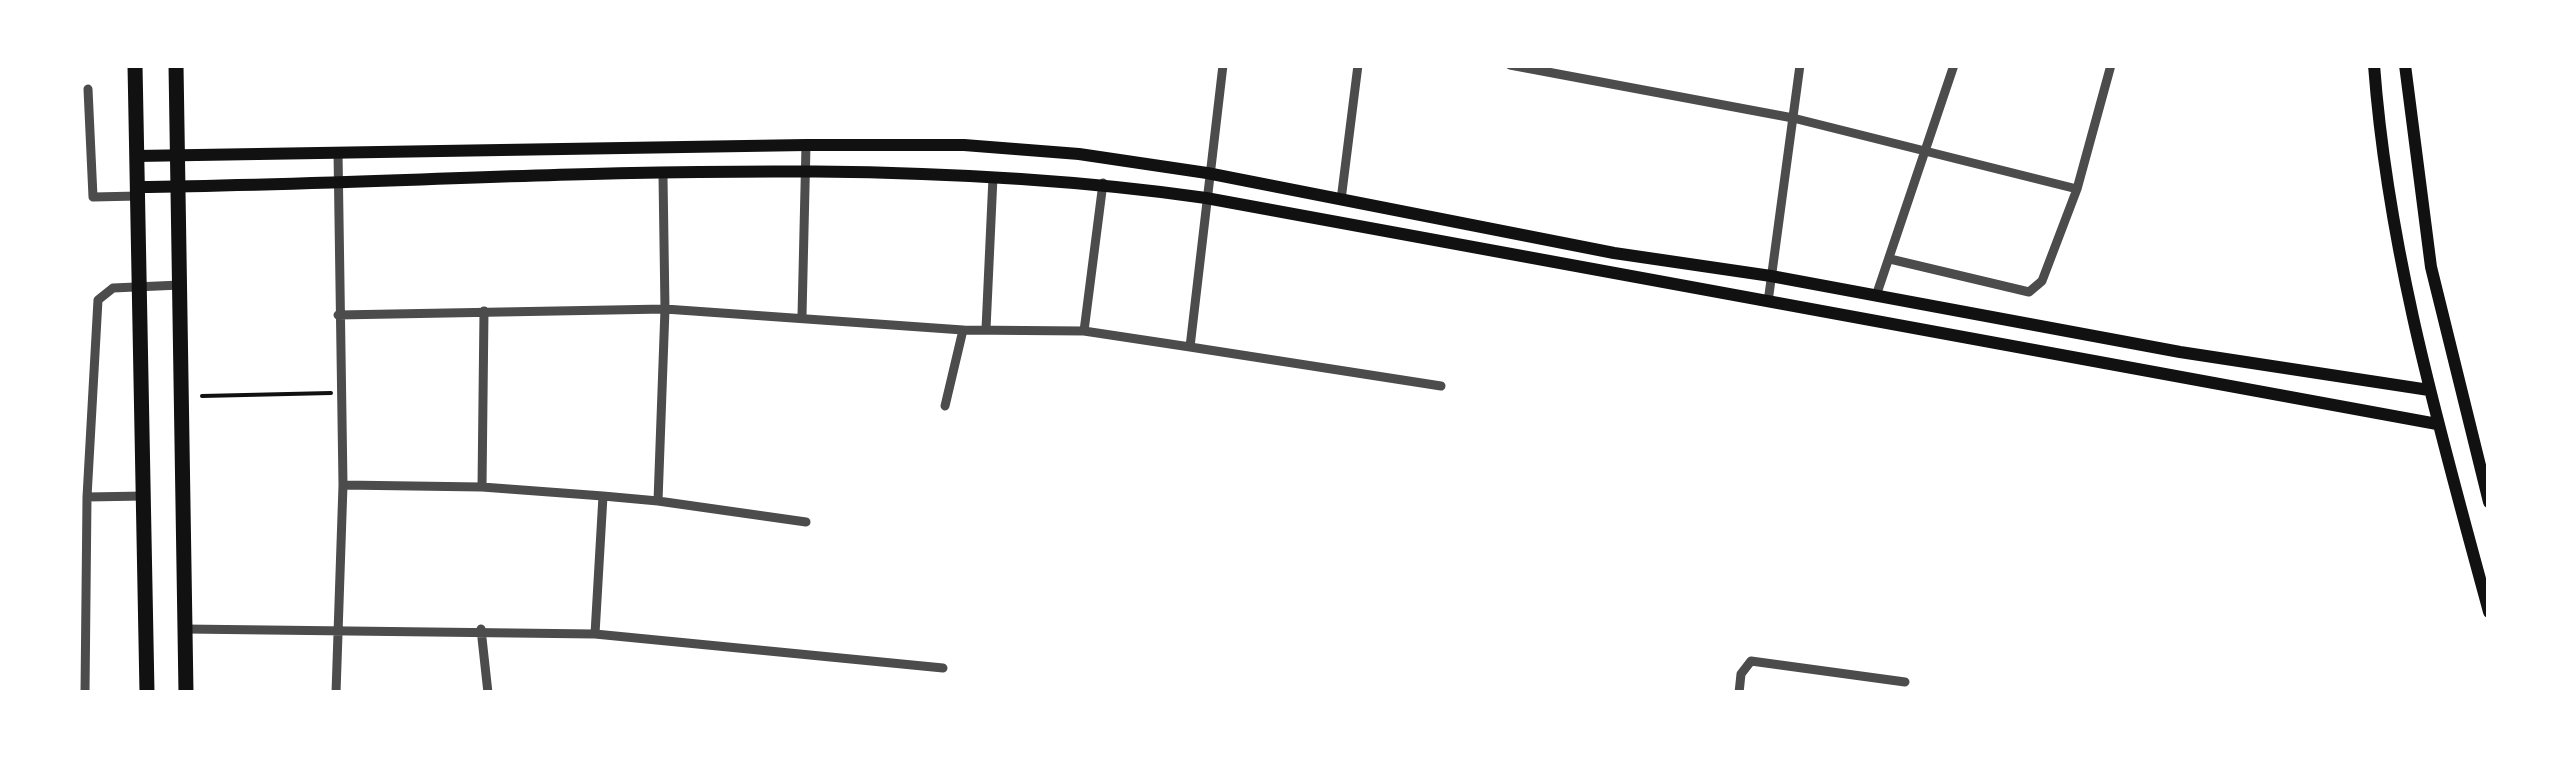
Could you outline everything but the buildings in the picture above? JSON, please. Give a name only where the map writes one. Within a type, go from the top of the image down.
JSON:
[{"type":"highway","points":[[135,65],[147,693]]},
{"type":"highway","points":[[176,65],[186,693]]},
{"type":"main road","points":[[2374,65],[2392,223],[2437,424],[2489,612]]},
{"type":"main road","points":[[2405,65],[2431,267],[2489,502]]},
{"type":"main road","points":[[136,156],[175,152],[806,145],[983,147],[1080,154],[1208,173],[1614,252],[1772,276],[2180,352],[2429,390]]},
{"type":"main road","points":[[137,191],[176,186],[806,174],[993,174],[1102,183],[1206,198],[2437,424]]},
{"type":"street","points":[[1190,347],[1223,65]]},
{"type":"street","points":[[1341,200],[1358,65]]},
{"type":"street","points":[[1510,65],[1793,118],[2077,189]]},
{"type":"street","points":[[1768,302],[1800,65]]},
{"type":"street","points":[[1876,296],[1954,65]]},
{"type":"street","points":[[1890,259],[2029,292],[2042,281],[2077,189],[2111,65]]},
{"type":"street","points":[[88,89],[93,197],[137,191]]},
{"type":"street","points":[[802,316],[806,145]]},
{"type":"street","points":[[336,693],[343,484],[338,152]]},
{"type":"street","points":[[986,329],[993,174]]},
{"type":"street","points":[[658,501],[664,309],[663,176]]},
{"type":"street","points":[[1084,332],[1102,183]]},
{"type":"street","points":[[85,693],[87,497],[98,300],[113,288],[180,285]]},
{"type":"street","points":[[338,315],[664,309],[962,330],[1084,332],[1441,386]]},
{"type":"street","points":[[482,487],[484,311]]},
{"type":"street","points":[[945,406],[962,330]]},
{"type":"street","points":[[343,484],[482,487],[603,496],[806,522]]},
{"type":"street","points":[[87,497],[146,496]]},
{"type":"street","points":[[595,634],[603,496]]},
{"type":"street","points":[[185,629],[337,632],[482,629],[595,634],[943,668]]},
{"type":"street","points":[[482,629],[488,693]]},
{"type":"street","points":[[1739,693],[1741,674],[1752,661],[1905,682]]},
{"type":"path","points":[[202,396],[341,393]]}]
